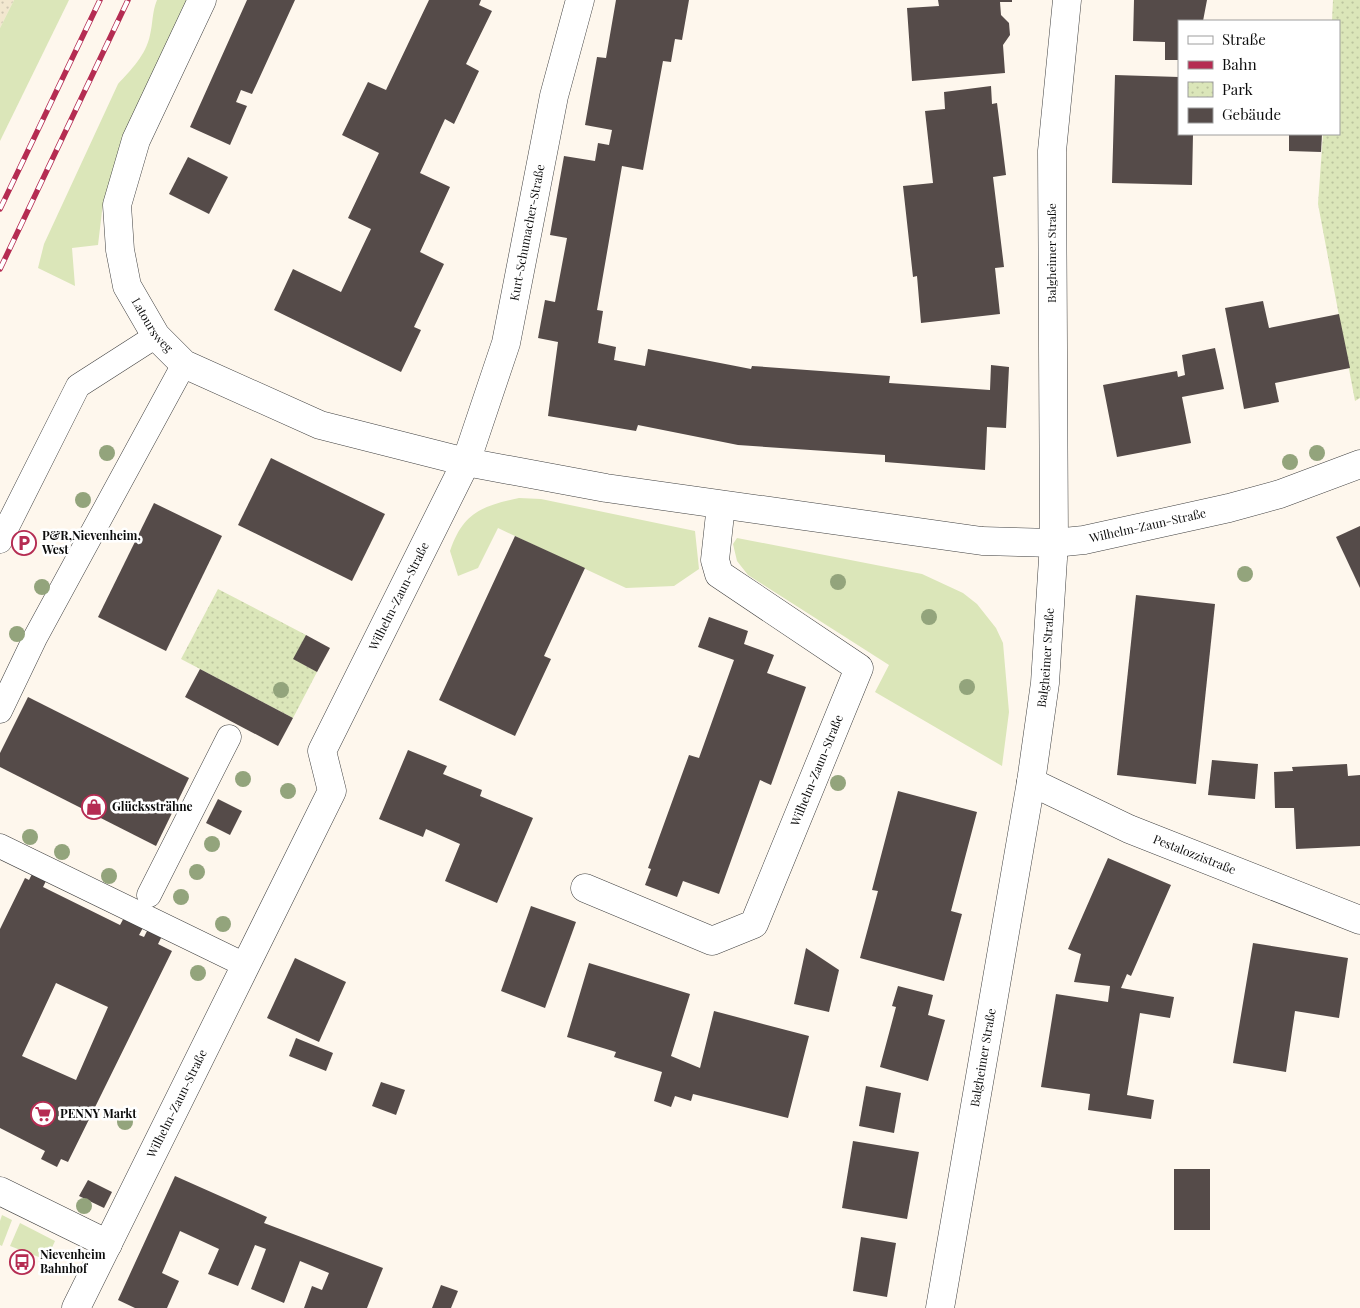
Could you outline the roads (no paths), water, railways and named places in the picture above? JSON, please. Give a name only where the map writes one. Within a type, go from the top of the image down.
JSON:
[{"type":"street","name":"Latoursweg","points":[[202,0],[136,140],[117,205],[120,250],[127,286],[156,336],[184,364],[320,425],[466,462]]},
{"type":"street","name":"Kurt-Schumacher-Straße","points":[[466,462],[506,343],[554,96],[580,0]]},
{"type":"street","name":"Balgheimer Straße","points":[[940,1308],[1031,782],[1044,683],[1054,542],[1052,151],[1067,0]]},
{"type":"street","name":"Wilhelm-Zaun-Straße","points":[[76,1308],[332,791],[322,751],[466,462],[606,488],[982,541],[1054,542],[1084,540],[1229,508],[1280,494],[1360,464]]},
{"type":"street","name":"Wilhelm-Zaun-Straße","points":[[584,888],[712,940],[754,924],[859,668],[720,574],[715,560],[721,505]]},
{"type":"street","name":"Pestalozzistraße","points":[[1031,782],[1129,829],[1360,920]]},
{"type":"street","points":[[0,1192],[108,1244]]},
{"type":"lane","points":[[0,541],[78,386],[156,336]]},
{"type":"lane","points":[[0,711],[34,638],[184,364]]},
{"type":"lane","points":[[150,895],[228,738]]},
{"type":"lane","points":[[0,846],[245,965]]},
{"type":"railway","points":[[0,209],[100,0]]},
{"type":"railway","points":[[0,269],[128,0]]},
{"type":"place","name":"P&R,Nievenheim, West","points":[[24,543]]},
{"type":"place","name":"Glückssträhne","points":[[94,807]]},
{"type":"place","name":"PENNY Markt","points":[[43,1114]]},
{"type":"place","name":"Nievenheim Bahnhof","points":[[22,1262]]}]
